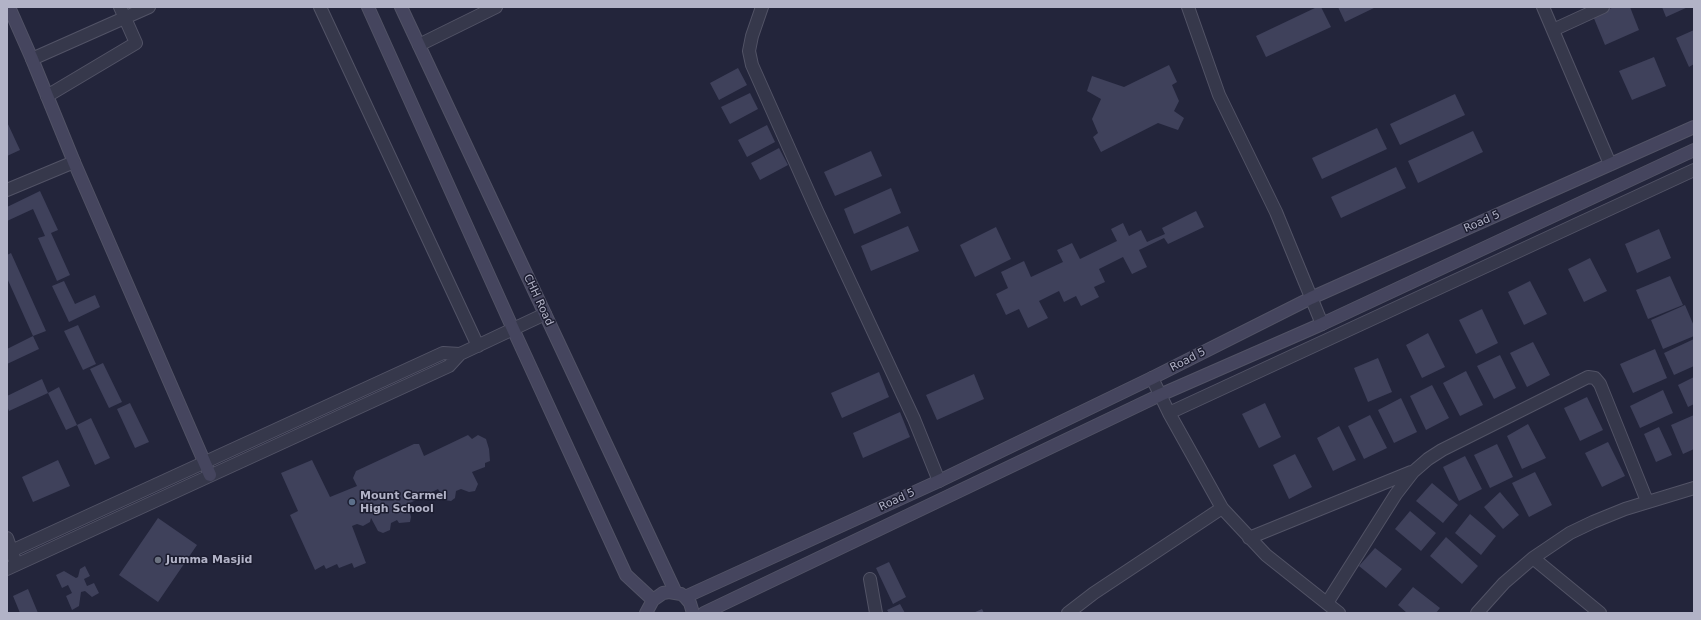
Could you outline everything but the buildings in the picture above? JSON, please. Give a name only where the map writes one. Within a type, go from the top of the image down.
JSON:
[{"type":"street","points":[[10,7],[74,162],[210,475]]},
{"type":"street","points":[[32,59],[123,12],[149,7]]},
{"type":"street","points":[[320,7],[478,346]]},
{"type":"street","points":[[368,7],[626,575],[652,600],[646,613]]},
{"type":"street","name":"CHH Road","points":[[401,7],[545,314],[680,595],[690,603],[693,613]]},
{"type":"street","points":[[419,45],[496,7]]},
{"type":"street","points":[[762,7],[752,36],[749,51],[752,65],[817,211],[914,419],[939,481]]},
{"type":"street","points":[[1188,7],[1219,95],[1276,212],[1322,324]]},
{"type":"street","points":[[1543,7],[1610,164]]},
{"type":"street","points":[[1552,30],[1603,7]]},
{"type":"street","points":[[47,96],[136,43],[123,12]]},
{"type":"street","name":"Road 5","points":[[652,600],[663,593],[680,595],[939,481],[1152,378],[1311,298],[1694,127]]},
{"type":"street","name":"Road 5","points":[[704,613],[1160,395],[1322,324],[1694,150]]},
{"type":"street","points":[[7,190],[74,162]]},
{"type":"street","points":[[1169,413],[1694,170]]},
{"type":"street","points":[[7,538],[11,566],[448,366],[460,354],[545,314]]},
{"type":"street","points":[[9,552],[443,353],[460,354]]},
{"type":"street","points":[[1327,603],[1396,494],[1413,472],[1428,459],[1442,450],[1588,377],[1595,378],[1600,384],[1647,501]]},
{"type":"street","points":[[1152,378],[1206,482],[1222,508],[1266,555],[1339,613]]},
{"type":"street","points":[[1249,538],[1413,472]]},
{"type":"street","points":[[1477,613],[1504,582],[1533,558],[1570,533],[1593,522],[1647,501],[1694,488]]},
{"type":"street","points":[[1068,613],[1094,593],[1222,508]]},
{"type":"street","points":[[1533,558],[1600,613]]},
{"type":"street","points":[[870,579],[876,613]]},
{"type":"place","name":"Mount Carmel High School","points":[[352,502]]},
{"type":"place","name":"Jumma Masjid","points":[[158,560]]}]
